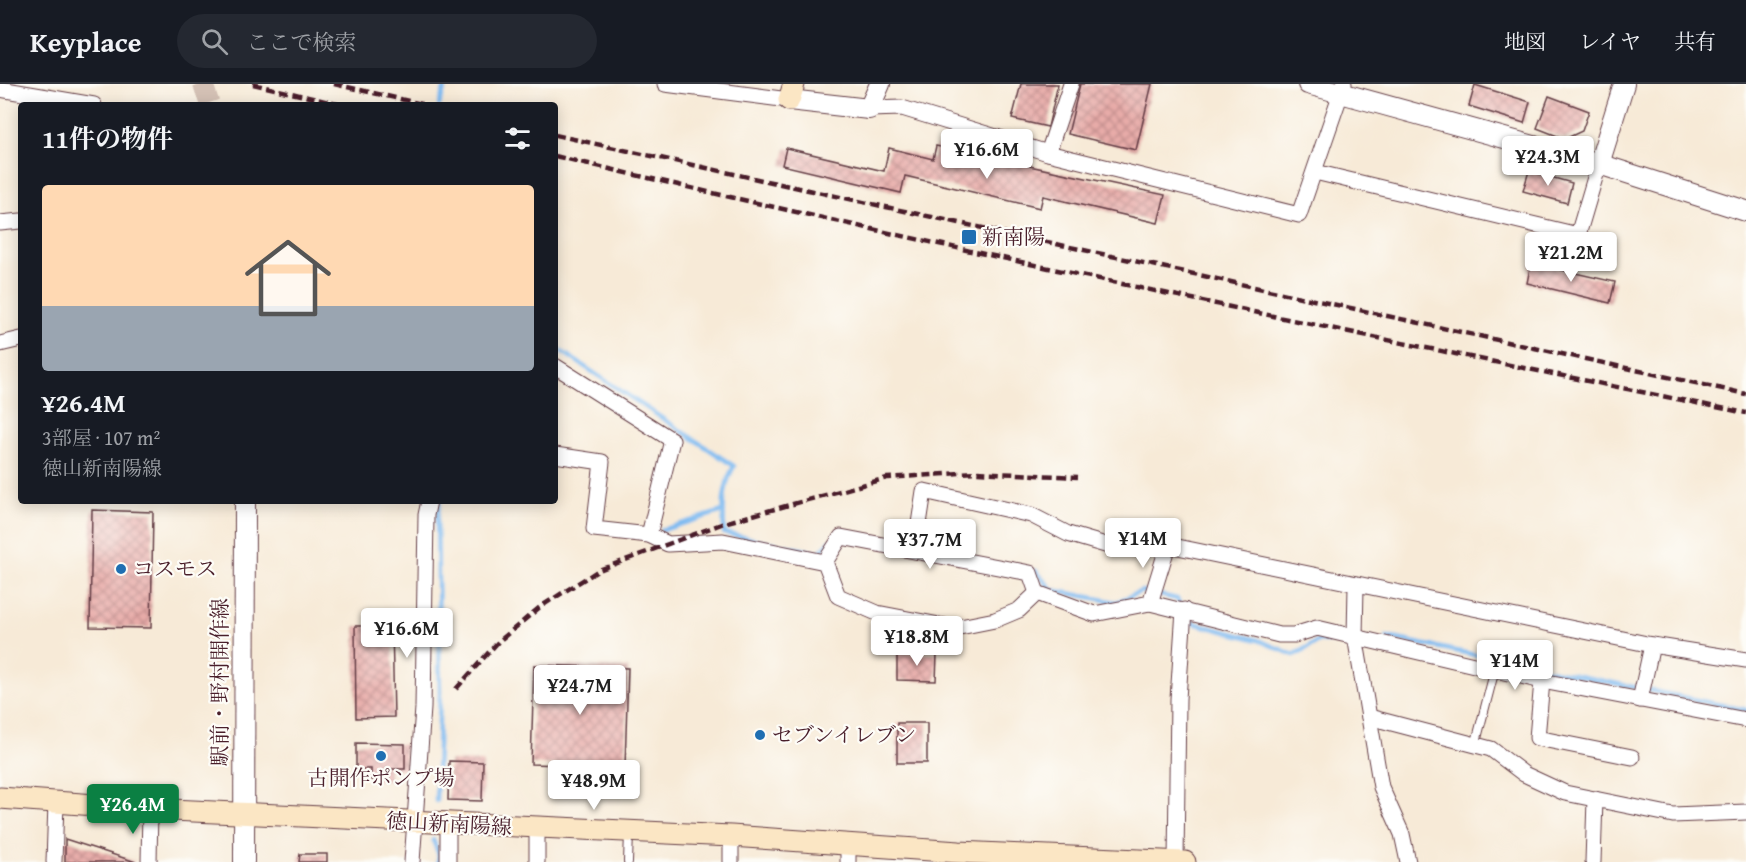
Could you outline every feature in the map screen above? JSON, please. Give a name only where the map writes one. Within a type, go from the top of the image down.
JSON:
[{"type":"main road","name":"徳山新南陽線","points":[[0,798],[150,809],[537,829],[731,836],[848,853],[1185,862]]},
{"type":"street","points":[[665,84],[791,92],[869,109],[902,108],[1048,153],[1299,215],[1343,88]]},
{"type":"street","points":[[869,109],[880,84]]},
{"type":"street","points":[[1048,153],[1071,84]]},
{"type":"street","points":[[1308,84],[1343,88],[1599,164],[1746,211]]},
{"type":"street","points":[[1315,172],[1578,235],[1624,84]]},
{"type":"street","points":[[0,89],[76,102]]},
{"type":"street","points":[[0,223],[18,221]]},
{"type":"street","points":[[0,344],[18,340]]},
{"type":"street","points":[[558,368],[672,440],[649,535]]},
{"type":"street","points":[[558,455],[602,462],[594,529],[649,535],[668,544],[723,541],[825,562]]},
{"type":"street","points":[[915,550],[924,491],[1031,515],[1068,534],[1109,546],[1143,543],[1168,545],[1356,586],[1652,645],[1746,660]]},
{"type":"street","name":"駅前・野村開作線","points":[[244,504],[244,862]]},
{"type":"street","points":[[412,862],[413,822],[423,708],[426,515],[428,504]]},
{"type":"street","points":[[825,562],[841,537],[1030,573],[1037,593]]},
{"type":"street","points":[[1150,603],[1168,545]]},
{"type":"street","points":[[825,562],[838,596],[878,612],[932,621],[955,628],[1003,617],[1019,610],[1037,593]]},
{"type":"street","points":[[1356,586],[1354,636],[1381,787],[1402,834],[1408,862]]},
{"type":"street","points":[[1037,593],[1094,614],[1150,603],[1279,635],[1294,635],[1317,628],[1542,681],[1746,720]]},
{"type":"street","points":[[1176,862],[1178,699],[1184,610]]},
{"type":"street","points":[[1640,700],[1652,645]]},
{"type":"street","points":[[1542,681],[1537,738],[1632,757]]},
{"type":"street","points":[[1369,717],[1491,749],[1524,774],[1565,793],[1673,815],[1746,812]]},
{"type":"street","points":[[1593,862],[1594,799]]},
{"type":"street","points":[[54,862],[56,803]]},
{"type":"street","points":[[149,862],[150,809]]},
{"type":"street","points":[[448,824],[448,862]]},
{"type":"street","points":[[537,829],[537,862]]},
{"type":"street","points":[[731,836],[731,862]]},
{"type":"lane","points":[[1475,746],[1496,669]]},
{"type":"lane","points":[[628,831],[628,862]]},
{"type":"building","points":[[1021,84],[1058,84],[1048,127],[1012,119]]},
{"type":"building","points":[[1080,84],[1152,84],[1136,150],[1068,134]]},
{"type":"building","points":[[1475,85],[1530,102],[1524,123],[1469,106]]},
{"type":"building","points":[[1549,96],[1589,111],[1582,131],[1565,139],[1537,128]]},
{"type":"building","points":[[936,146],[1165,195],[1158,223],[1043,196],[1040,208],[905,176],[901,193],[782,165],[786,148],[884,171],[889,148],[933,159]]},
{"type":"building","points":[[1529,171],[1572,183],[1567,203],[1523,191]]},
{"type":"building","points":[[1531,263],[1615,282],[1610,303],[1527,283]]},
{"type":"building","name":"コスモス","points":[[92,510],[153,512],[151,628],[90,627]]},
{"type":"building","points":[[355,626],[392,626],[394,717],[356,718]]},
{"type":"building","points":[[897,653],[937,654],[936,681],[897,680]]},
{"type":"building","points":[[534,665],[628,668],[625,767],[531,764]]},
{"type":"building","points":[[897,723],[927,723],[927,763],[897,763]]},
{"type":"building","name":"古開作ポンプ場","points":[[356,743],[405,744],[405,769],[389,769],[389,780],[371,780],[371,769],[356,769]]},
{"type":"building","points":[[449,761],[483,762],[482,801],[448,800]]},
{"type":"building","points":[[65,839],[136,862],[65,862]]},
{"type":"building","points":[[300,854],[327,854],[327,862],[299,862]]},
{"type":"waterway","points":[[440,102],[446,84]]},
{"type":"waterway","points":[[558,349],[734,466],[725,490],[724,533],[819,553],[830,541]]},
{"type":"waterway","points":[[436,801],[440,693],[437,518],[439,504]]},
{"type":"waterway","points":[[662,530],[723,511]]},
{"type":"waterway","points":[[1036,571],[1052,590],[1116,602],[1142,591],[1177,599],[1181,606]]},
{"type":"waterway","points":[[1190,618],[1193,623],[1258,640],[1294,655],[1319,641],[1350,641]]},
{"type":"waterway","points":[[1387,637],[1746,710]]},
{"type":"waterway","points":[[433,840],[439,855],[438,862]]},
{"type":"tunnel","points":[[203,84],[209,102]]},
{"type":"railway","points":[[253,84],[329,102]]},
{"type":"railway","points":[[334,84],[413,102]]},
{"type":"railway","points":[[558,136],[1746,394]]},
{"type":"railway","points":[[558,157],[852,225],[1149,290],[1746,413]]},
{"type":"railway","points":[[456,689],[498,642],[540,607],[599,570],[724,523],[887,478],[975,472],[1078,477]]},
{"type":"place","name":"新南陽","points":[[969,237]]},
{"type":"place","name":"コスモス","points":[[121,569]]},
{"type":"place","name":"セブンイレブン","points":[[760,735]]},
{"type":"place","name":"古開作ポンプ場","points":[[381,756]]}]
